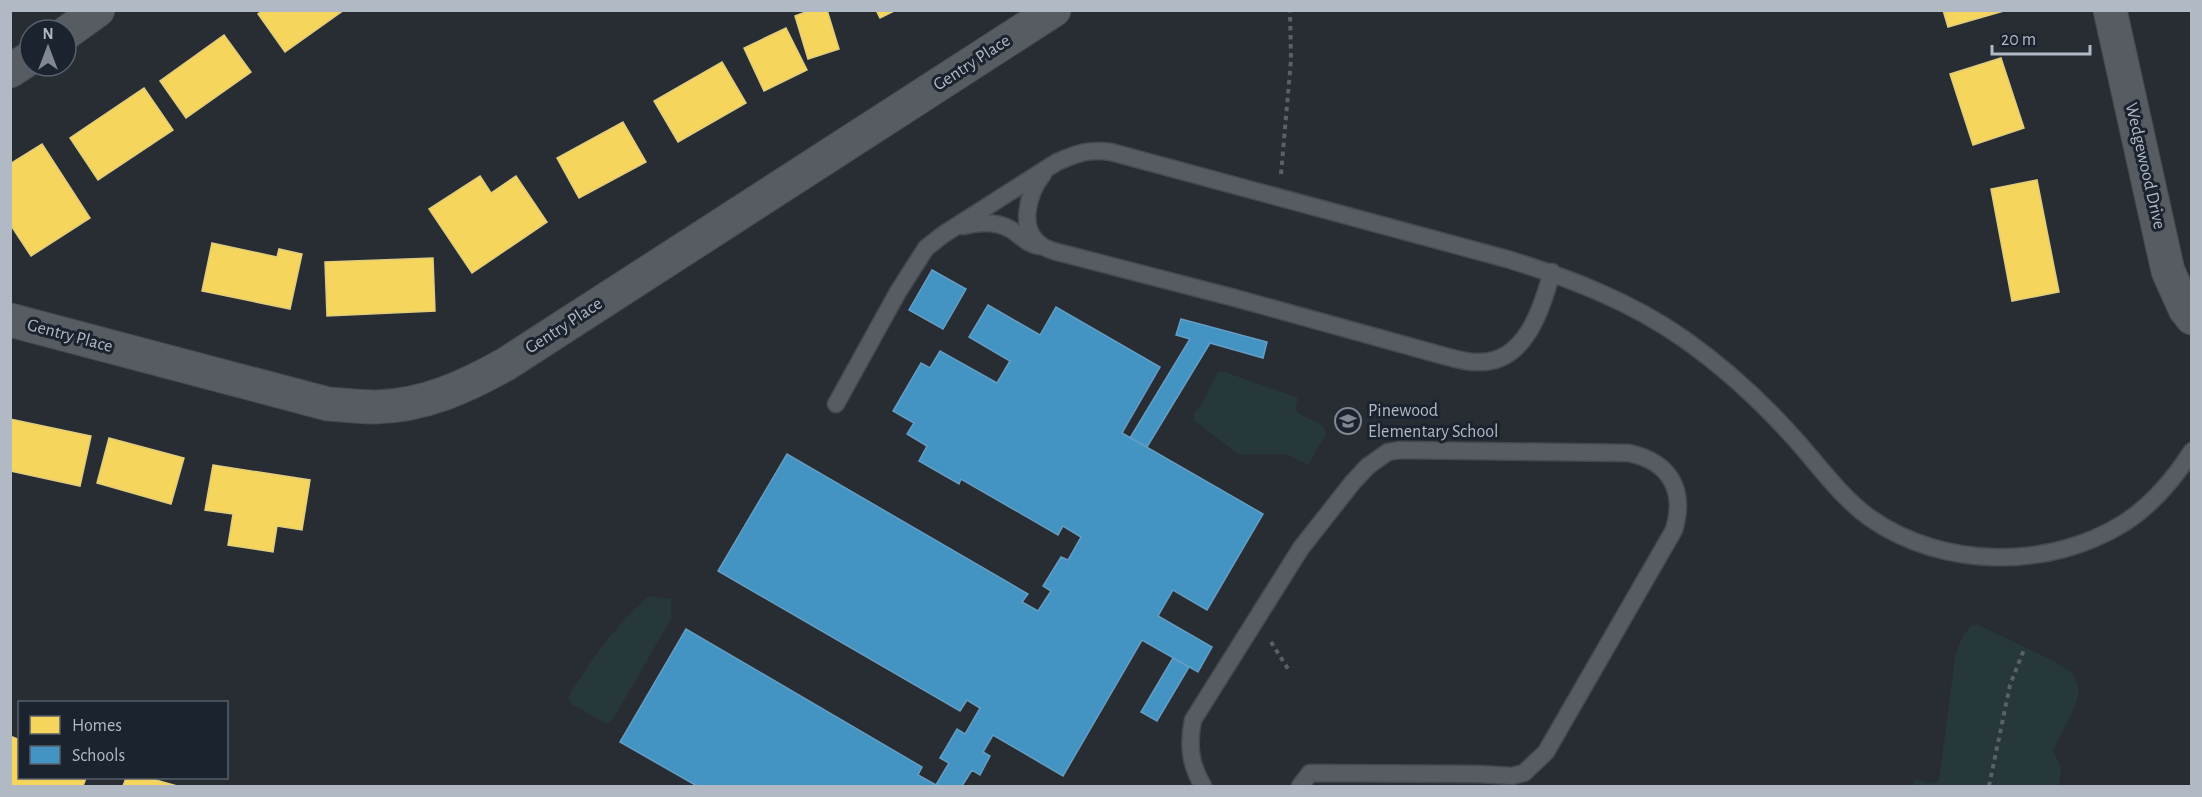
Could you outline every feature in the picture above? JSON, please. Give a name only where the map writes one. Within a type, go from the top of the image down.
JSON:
[{"type":"street","points":[[78,24],[98,10]]},
{"type":"street","name":"Gentry Place","points":[[10,320],[328,404],[376,407],[418,402],[464,387],[506,364],[1054,10]]},
{"type":"street","name":"Wedgewood Drive","points":[[2110,10],[2168,271],[2185,309],[2192,318]]},
{"type":"lane","points":[[836,404],[926,248],[1047,169],[1076,153],[1093,149],[1552,272],[1617,299],[1683,339],[1760,402],[1860,510],[1891,530],[1935,548],[1970,555],[2006,558],[2032,555],[2079,544],[2125,522],[2143,508],[2176,475],[2192,451]]},
{"type":"lane","points":[[1043,247],[1032,235],[1027,211],[1033,189],[1047,169]]},
{"type":"lane","points":[[954,228],[974,223],[1002,225],[1027,242],[1069,255],[1475,363],[1501,359],[1521,342],[1538,315],[1552,272]]},
{"type":"lane","points":[[1203,786],[1191,758],[1189,746],[1193,720],[1300,548],[1353,482],[1368,466],[1388,452],[1400,450],[1629,453],[1657,462],[1667,472],[1674,484],[1678,507],[1678,519],[1674,530],[1546,752],[1529,769],[1512,776],[1310,773],[1300,786]]},
{"type":"path","points":[[1279,197],[1291,60],[1290,10]]},
{"type":"path","points":[[1256,618],[1290,672]]},
{"type":"path","points":[[1989,786],[2010,685],[2025,647]]},
{"type":"shaded area","points":[[1218,372],[1225,372],[1298,398],[1295,409],[1298,413],[1320,425],[1326,434],[1308,465],[1286,454],[1238,454],[1194,420],[1193,414],[1201,405]]},
{"type":"shaded area","points":[[649,596],[671,599],[671,619],[613,719],[607,724],[571,704],[568,697],[604,644]]},
{"type":"shaded area","points":[[1972,625],[1979,625],[2057,663],[2073,674],[2079,690],[2075,706],[2053,751],[2061,767],[2059,786],[1914,786],[1915,779],[1932,784],[1939,781],[1955,657],[1962,637]]},
{"type":"building: Homes","points":[[263,10],[344,10],[285,52],[258,14]]},
{"type":"building: Homes","points":[[811,10],[827,10],[839,49],[808,59],[795,16]]},
{"type":"building: Homes","points":[[876,10],[896,10],[880,18]]},
{"type":"building: Homes","points":[[1943,10],[2004,10],[2004,11],[1948,27]]},
{"type":"building: Homes","points":[[786,28],[807,70],[764,91],[744,48]]},
{"type":"building: Homes","points":[[224,35],[251,72],[186,118],[160,81]]},
{"type":"building: Homes","points":[[2001,58],[2024,128],[1973,145],[1950,74]]},
{"type":"building: Homes","points":[[722,62],[746,103],[678,142],[654,101]]},
{"type":"building: Homes","points":[[144,88],[173,130],[98,180],[70,138]]},
{"type":"building: Homes","points":[[623,122],[646,162],[579,198],[557,158]]},
{"type":"building: Homes","points":[[42,144],[90,218],[31,256],[10,224],[10,164]]},
{"type":"building: Homes","points":[[480,176],[491,193],[516,176],[547,222],[472,273],[429,209]]},
{"type":"building: Homes","points":[[2037,180],[2059,292],[2012,301],[1991,189]]},
{"type":"building: Homes","points":[[212,243],[277,257],[279,249],[302,254],[290,309],[202,291]]},
{"type":"building: Homes","points":[[433,258],[435,311],[327,316],[325,262]]},
{"type":"building: Homes","points":[[10,419],[91,436],[80,486],[10,471]]},
{"type":"building: Homes","points":[[109,438],[184,458],[171,504],[97,483]]},
{"type":"building: Homes","points":[[213,465],[310,480],[302,530],[277,526],[273,552],[228,545],[233,514],[205,510]]},
{"type":"building: Homes","points":[[10,736],[18,739],[18,779],[86,779],[83,786],[10,786]]},
{"type":"building: Homes","points":[[126,779],[152,779],[177,786],[123,786]]},
{"type":"building: Schools","points":[[932,270],[966,289],[943,329],[909,310]]},
{"type":"building: Schools","points":[[988,305],[1040,335],[1056,307],[1160,367],[1122,433],[1263,514],[1207,610],[1173,590],[1158,616],[1212,647],[1198,672],[1142,640],[1063,776],[993,735],[983,752],[990,756],[980,775],[972,770],[962,786],[697,786],[620,742],[686,629],[922,767],[918,775],[936,785],[949,763],[940,758],[957,729],[965,734],[980,708],[967,700],[960,711],[718,571],[787,454],[1028,594],[1022,602],[1038,611],[1051,591],[1043,586],[1061,557],[1068,560],[1081,537],[1063,526],[1058,535],[961,479],[959,484],[919,461],[927,446],[907,434],[914,423],[893,411],[921,363],[930,368],[940,351],[997,383],[1010,361],[969,337]]},
{"type":"building: Schools","points":[[1181,319],[1267,342],[1263,358],[1210,343],[1147,447],[1130,438],[1190,339],[1176,335]]},
{"type":"building: Schools","points":[[1173,658],[1189,667],[1157,721],[1141,712]]},
{"type":"place","name":"Pinewood Elementary School","points":[[1348,421]]}]
